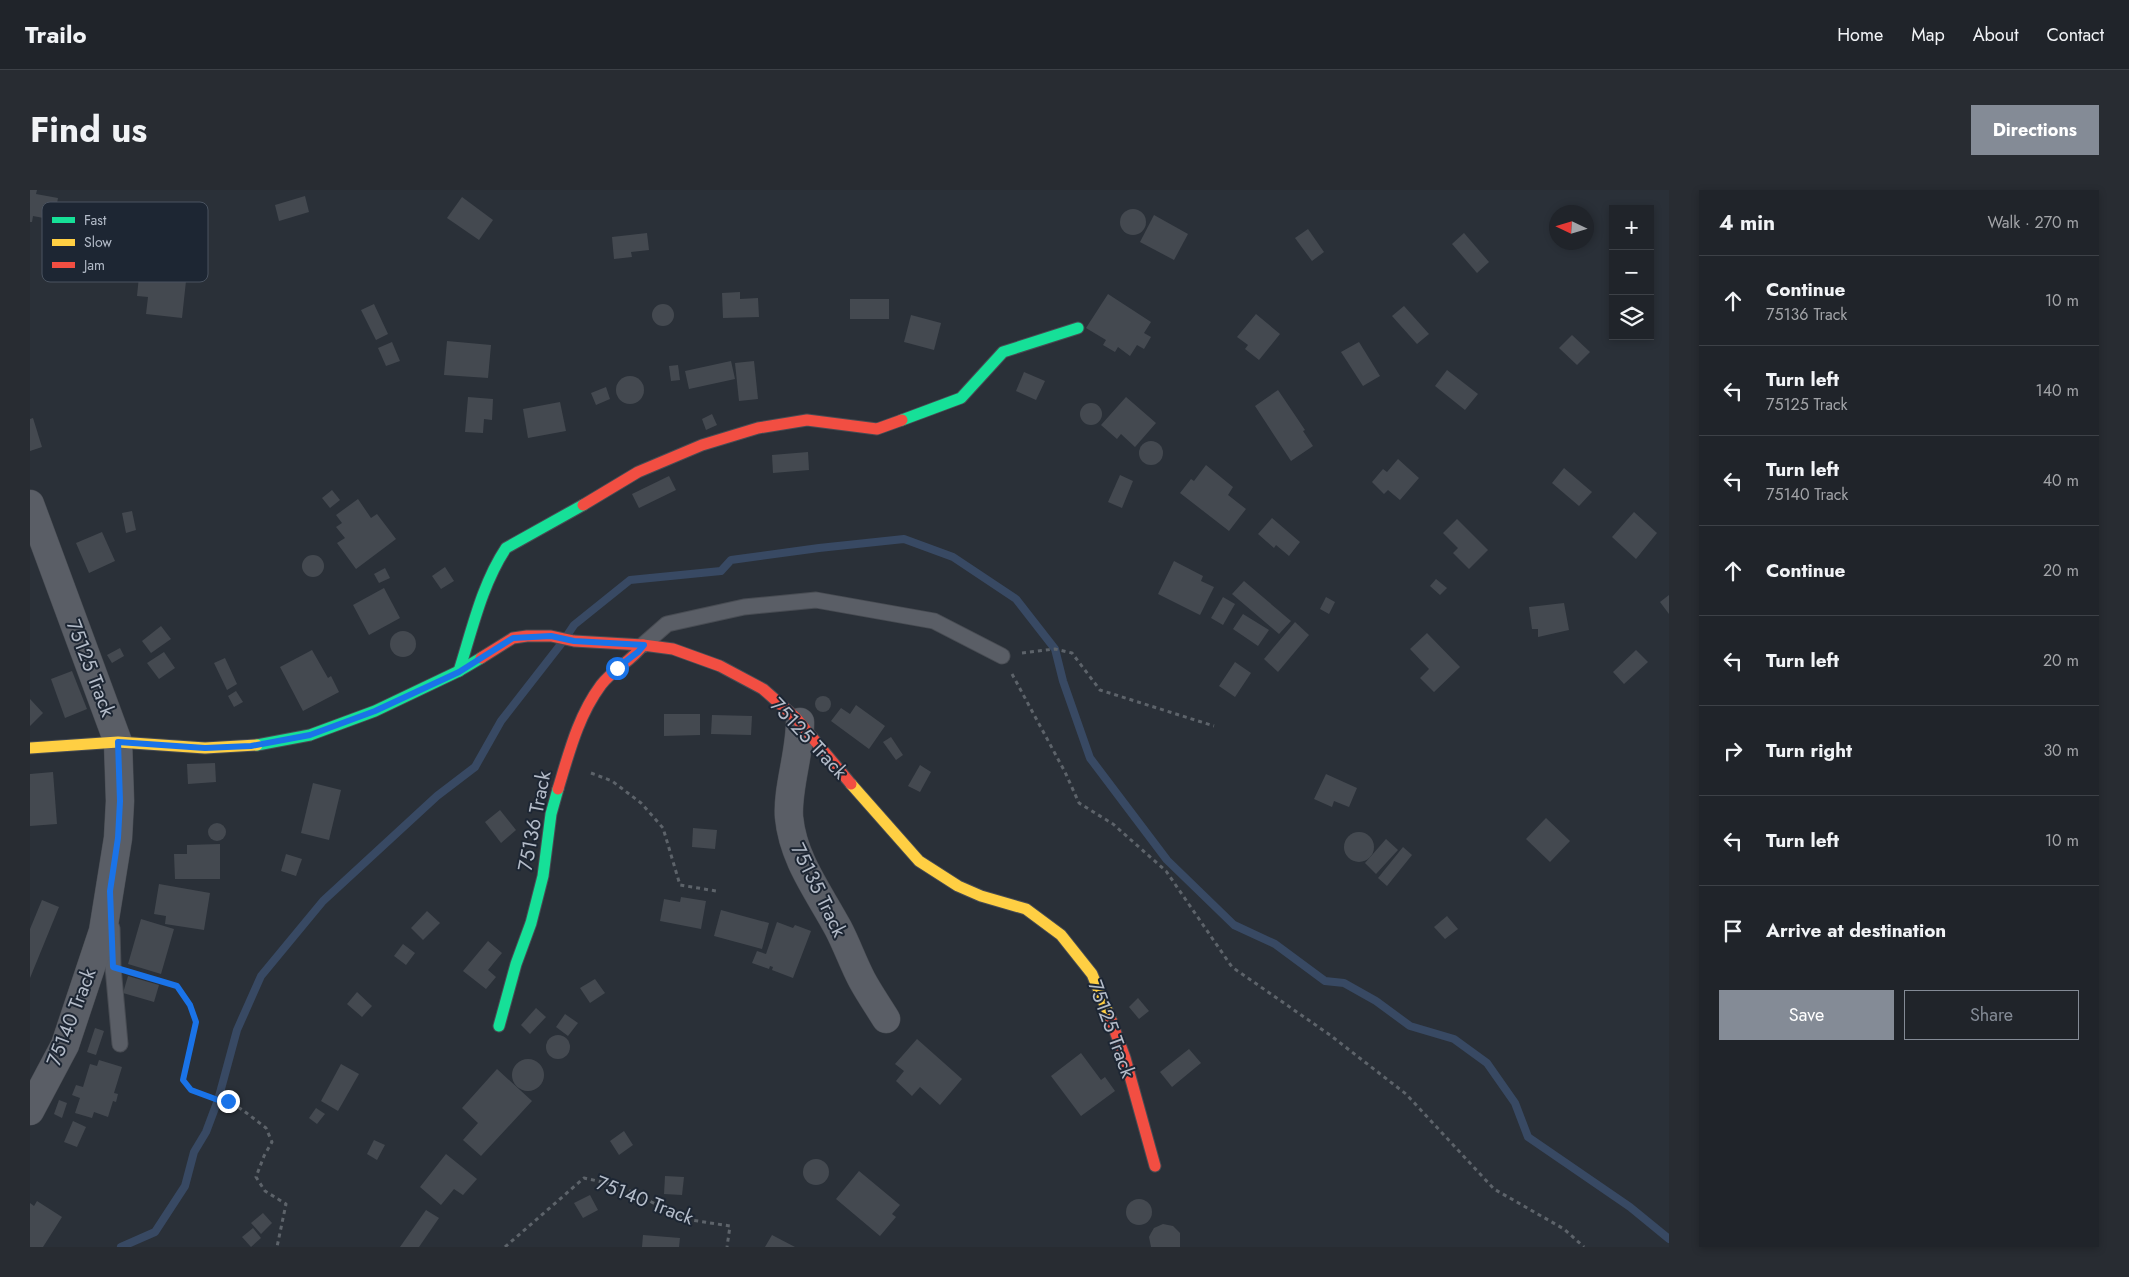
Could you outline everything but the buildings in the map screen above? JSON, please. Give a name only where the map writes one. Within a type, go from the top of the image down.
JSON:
[{"type":"street","points":[[459,672],[482,598],[498,560],[506,548],[530,536],[638,472],[702,445],[758,428],[807,420],[878,429],[961,398],[1003,352],[1078,328]]},
{"type":"street","name":"75125 Track","points":[[31,509],[118,742],[205,748],[251,746],[310,735],[375,711],[459,672],[513,638],[551,636],[574,641],[644,645],[673,649],[720,666],[763,689],[800,722],[873,810],[919,861],[958,886],[981,896],[1026,909],[1062,935],[1092,974],[1108,1010],[1125,1058],[1155,1166]]},
{"type":"street","name":"75136 Track","points":[[499,1026],[516,964],[531,923],[543,876],[551,814],[576,732],[589,704],[601,685],[617,668],[644,645]]},
{"type":"street","name":"75135 Track","points":[[800,722],[800,743],[789,815],[793,839],[800,862],[838,928],[862,981],[886,1019]]},
{"type":"street","points":[[30,748],[118,742]]},
{"type":"street","name":"75140 Track","points":[[30,1111],[65,1045],[103,932],[118,838],[120,801],[118,742]]},
{"type":"lane","points":[[644,645],[667,624],[744,607],[816,600],[934,621],[1002,656]]},
{"type":"lane","points":[[110,891],[113,967],[120,1044]]},
{"type":"path","points":[[1214,726],[1100,690],[1072,653],[1055,649],[1002,656],[1065,772],[1079,804],[1113,824],[1166,871],[1232,967],[1330,1035],[1406,1094],[1494,1189],[1564,1230],[1584,1247]]},
{"type":"path","points":[[564,767],[586,771],[612,781],[641,802],[662,828],[680,885],[716,891],[715,893]]},
{"type":"path","points":[[113,967],[177,986],[190,1005],[196,1022],[183,1080],[191,1090],[218,1100],[228,1101],[266,1128],[272,1142],[256,1177],[265,1191],[286,1204],[277,1247]]},
{"type":"path","name":"75140 Track","points":[[505,1247],[584,1178],[620,1186],[685,1218],[730,1226],[727,1247]]},
{"type":"waterway","points":[[568,634],[574,625],[630,580],[721,571],[731,560],[904,539],[953,557],[1016,599],[1055,649],[1063,681],[1090,758],[1167,860],[1234,925],[1275,944],[1325,981],[1344,983],[1376,1001],[1410,1026],[1454,1039],[1487,1063],[1515,1103],[1528,1137],[1630,1207],[1669,1239]]},
{"type":"waterway","points":[[121,1247],[155,1232],[185,1186],[194,1152],[206,1132],[218,1100],[237,1030],[261,976],[323,901],[437,796],[475,767],[501,721],[561,644]]},
{"type":"traffic: fast","points":[[902,420],[961,398],[1003,352],[1078,328]]},
{"type":"traffic: fast","points":[[459,671],[484,592],[506,548],[583,505]]},
{"type":"traffic: fast","points":[[257,745],[310,735],[375,711],[459,671],[481,658]]},
{"type":"traffic: fast","points":[[499,1026],[516,964],[531,923],[543,876],[551,814],[558,789]]},
{"type":"traffic: slow","points":[[30,748],[118,742],[205,748],[257,745]]},
{"type":"traffic: slow","points":[[851,784],[919,861],[958,886],[981,896],[1026,909],[1061,935],[1092,974],[1111,1020]]},
{"type":"traffic: jam","points":[[583,505],[638,472],[702,445],[758,428],[807,420],[877,429],[902,420]]},
{"type":"traffic: jam","points":[[481,658],[513,638],[527,636],[551,636],[574,641],[643,645],[673,649],[720,666],[763,689],[796,718],[851,784]]},
{"type":"traffic: jam","points":[[558,789],[570,748],[580,722],[593,697],[606,679],[639,651],[643,645]]},
{"type":"traffic: jam","points":[[1111,1020],[1125,1058],[1155,1166]]},
{"type":"route","points":[[228,1101],[218,1100],[191,1090],[183,1080],[196,1022],[190,1005],[177,986],[113,967],[110,891],[118,838],[120,801],[118,742],[205,748],[251,746],[310,735],[375,711],[459,672],[513,638],[551,636],[574,641],[644,645],[617,668]]}]
